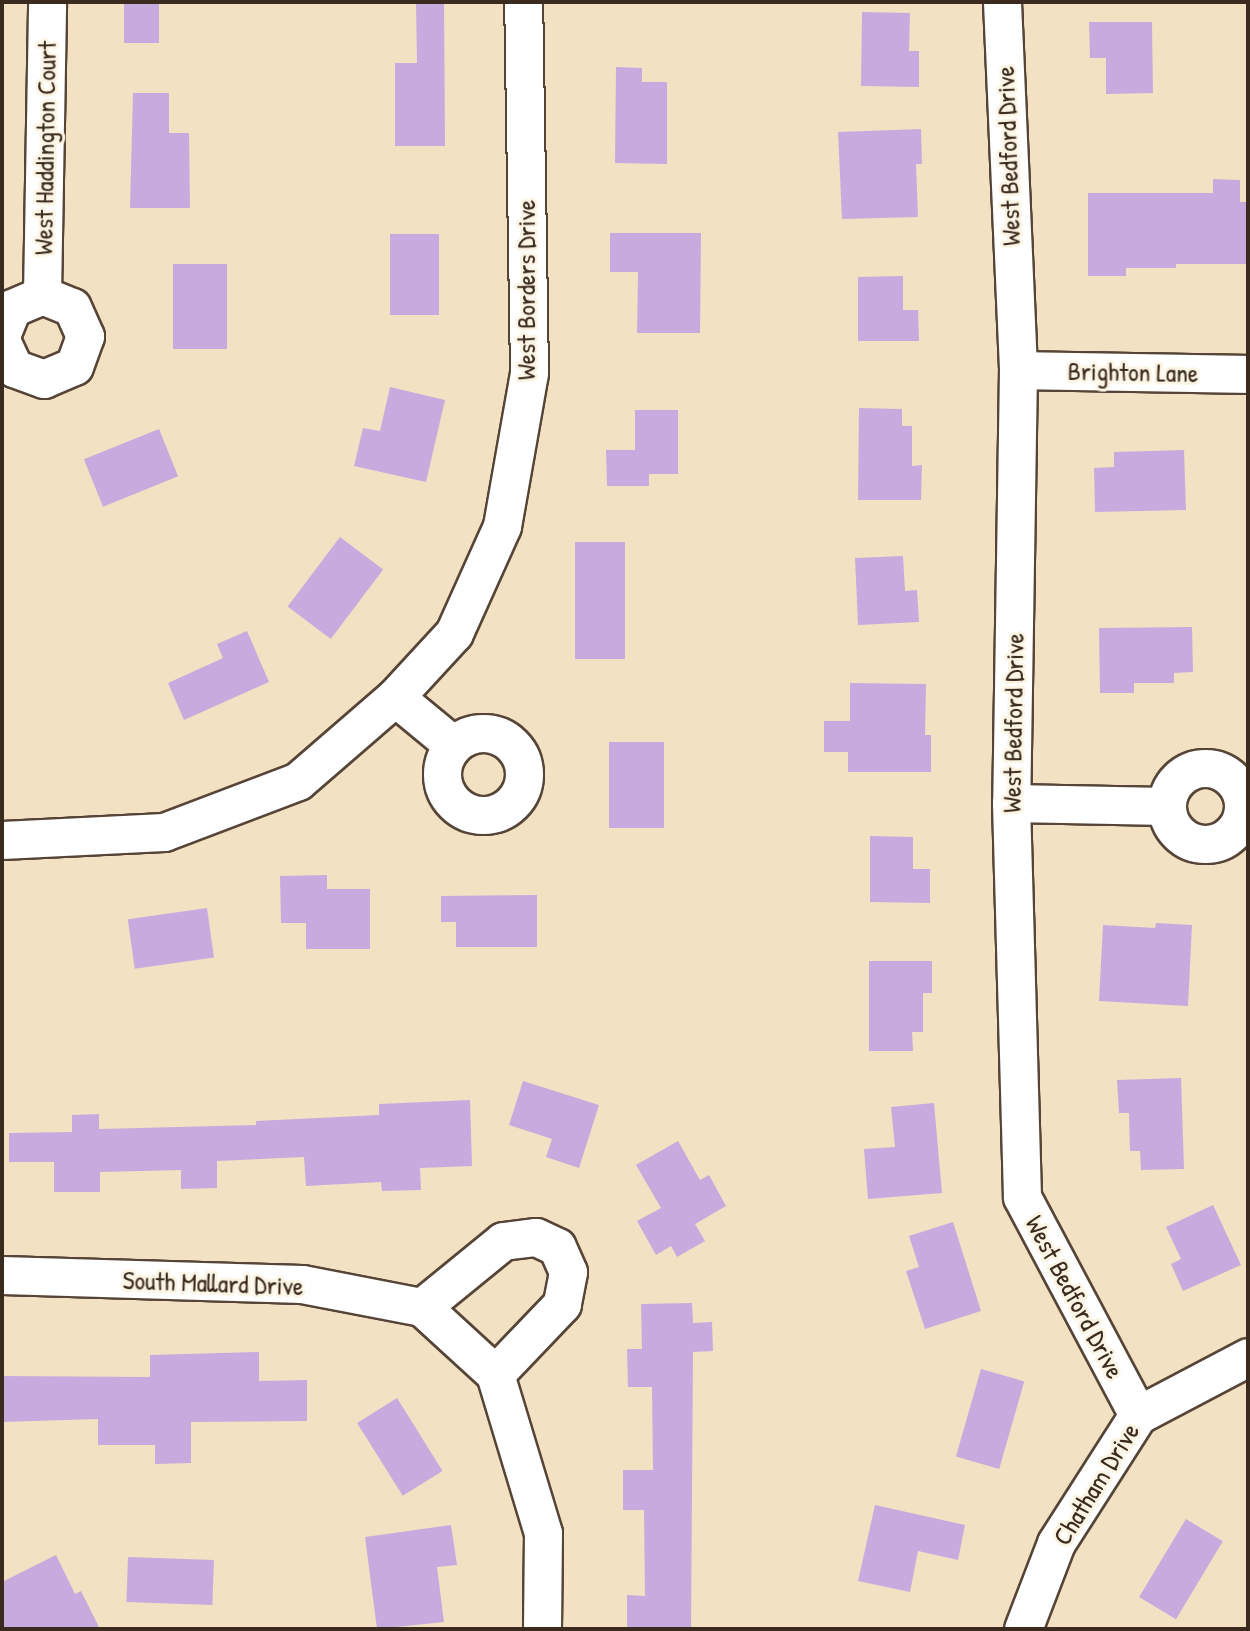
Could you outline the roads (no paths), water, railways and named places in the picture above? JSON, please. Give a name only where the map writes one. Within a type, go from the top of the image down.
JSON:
[{"type":"street","name":"West Haddington Court","points":[[42,295],[47,2]]},
{"type":"street","name":"West Borders Drive","points":[[2,840],[164,832],[298,781],[395,697],[454,633],[502,526],[529,373],[523,2]]},
{"type":"street","name":"West Bedford Drive","points":[[1002,2],[1018,370],[1011,803],[1022,1197],[1138,1415]]},
{"type":"street","points":[[2,333],[12,308],[42,295],[65,302],[81,320],[85,336],[74,366],[60,376],[28,377],[14,368],[2,342]]},
{"type":"street","name":"Brighton Lane","points":[[1018,370],[1248,374]]},
{"type":"street","points":[[395,697],[453,745]]},
{"type":"street","points":[[1011,803],[1166,806]]},
{"type":"street","points":[[495,1374],[562,1304],[568,1272],[557,1247],[536,1237],[503,1241],[422,1307],[495,1374],[544,1533],[542,1629]]},
{"type":"street","name":"South Mallard Drive","points":[[2,1275],[302,1284],[422,1307]]},
{"type":"street","name":"Chatham Drive","points":[[1023,1629],[1056,1543],[1138,1415],[1248,1357]]}]
